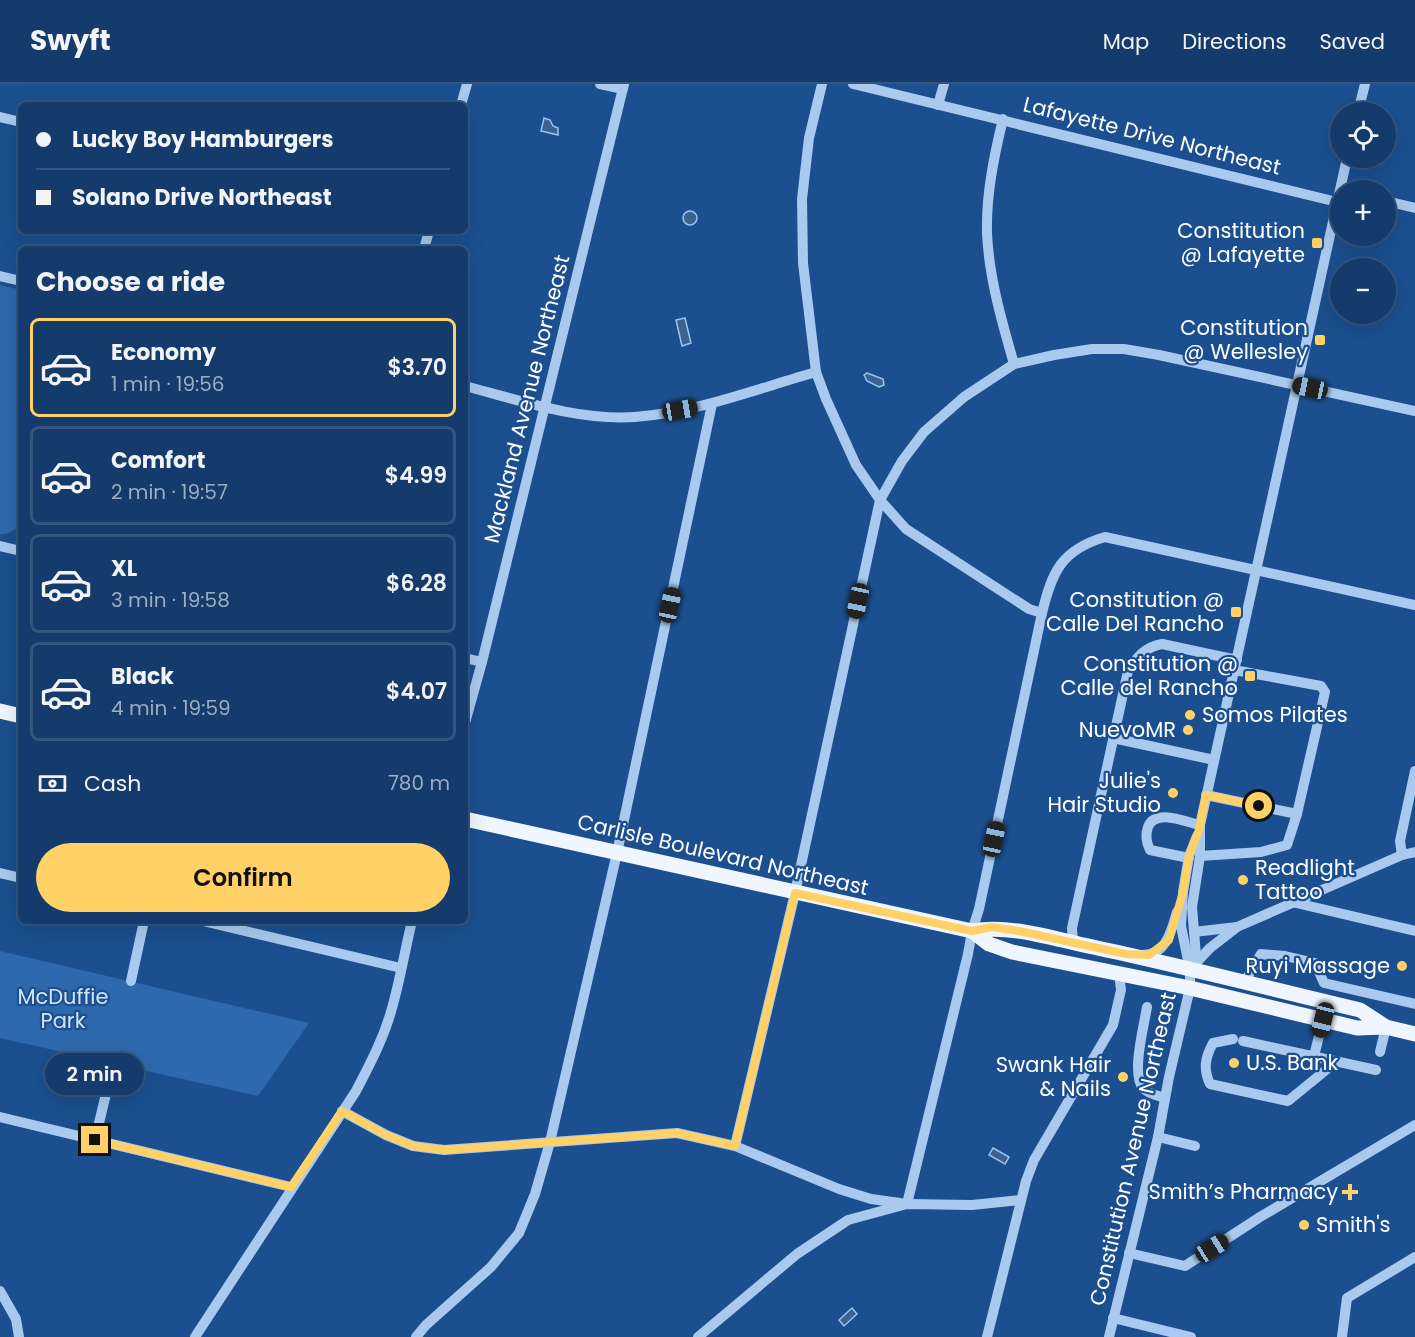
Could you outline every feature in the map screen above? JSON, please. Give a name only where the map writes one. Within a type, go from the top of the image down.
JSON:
[{"type":"main road","points":[[0,711],[18,715]]},
{"type":"main road","name":"Carlisle Boulevard Northeast","points":[[468,820],[972,931],[992,927],[1000,928],[1126,954],[1360,1010],[1386,1027]]},
{"type":"main road","name":"Carlisle Boulevard Northeast","points":[[972,931],[989,944],[1012,951],[1190,988],[1357,1029],[1386,1027],[1415,1034]]},
{"type":"main road","points":[[1012,951],[1036,946],[1067,949],[1073,943]]},
{"type":"street","points":[[462,102],[467,84]]},
{"type":"street","points":[[600,84],[623,87]]},
{"type":"street","points":[[822,84],[809,138],[802,199],[803,263],[816,372],[826,399],[856,465],[880,500],[906,529],[1029,609],[1042,613]]},
{"type":"street","name":"Lafayette Drive Northeast","points":[[853,84],[1330,199]]},
{"type":"street","points":[[938,105],[944,84]]},
{"type":"street","points":[[1360,102],[1365,84]]},
{"type":"street","name":"Mackland Avenue Northeast","points":[[468,712],[623,87]]},
{"type":"street","points":[[0,117],[18,121]]},
{"type":"street","points":[[1003,119],[991,175],[987,233],[995,293],[1014,364]]},
{"type":"street","points":[[1396,203],[1415,208]]},
{"type":"street","name":"Constitution Avenue Northeast","points":[[1109,1337],[1158,1137],[1190,988],[1190,970],[1181,926],[1183,892],[1194,857],[1330,233]]},
{"type":"street","points":[[0,276],[18,280]]},
{"type":"street","points":[[735,1146],[795,893],[880,500],[902,461],[924,432],[964,397],[1014,364],[1092,349],[1124,350],[1159,355],[1415,411]]},
{"type":"street","points":[[468,388],[579,413],[633,417],[712,405],[816,372]]},
{"type":"street","points":[[416,1337],[426,1325],[491,1267],[519,1233],[536,1194],[617,853],[712,405]]},
{"type":"street","points":[[907,1204],[979,909],[1042,613],[1050,583],[1059,565],[1073,550],[1105,537],[1415,605]]},
{"type":"street","points":[[0,546],[18,550]]},
{"type":"street","points":[[1073,943],[1072,928],[1128,671],[1137,657],[1152,646],[1162,645],[1321,686],[1325,692],[1297,814],[1287,845],[1261,852],[1194,857],[1150,850],[1145,837],[1148,824],[1153,819],[1162,817],[1200,827]]},
{"type":"street","points":[[468,659],[482,662]]},
{"type":"street","points":[[1113,738],[1214,760]]},
{"type":"street","points":[[1402,855],[1400,841],[1415,771]]},
{"type":"street","points":[[1206,795],[1297,814]]},
{"type":"street","points":[[1190,970],[1210,948],[1237,927],[1402,855],[1415,852]]},
{"type":"street","name":"Constitution Avenue Northeast","points":[[1190,970],[1196,956],[1192,907],[1194,857]]},
{"type":"street","points":[[0,873],[18,877]]},
{"type":"street","points":[[1126,954],[1149,955],[1169,940],[1183,892]]},
{"type":"street","points":[[1292,902],[1415,931]]},
{"type":"street","points":[[130,981],[143,924]]},
{"type":"street","points":[[216,924],[401,968]]},
{"type":"street","points":[[195,1337],[356,1090],[383,1037],[411,924]]},
{"type":"street","points":[[1194,932],[1237,927]]},
{"type":"street","points":[[1244,983],[1261,954],[1285,956],[1315,963],[1324,983],[1320,1001]]},
{"type":"street","points":[[987,1337],[1026,1181],[1034,1160],[1113,1025],[1120,990],[1119,973]]},
{"type":"street","points":[[1324,983],[1415,1004]]},
{"type":"street","points":[[1147,1007],[1137,1073],[1142,1086],[1147,1091],[1165,1098]]},
{"type":"street","points":[[1314,1056],[1323,1020]]},
{"type":"street","points":[[1380,1052],[1386,1027]]},
{"type":"street","points":[[1337,1061],[1288,1101],[1210,1084],[1204,1072],[1214,1043],[1238,1040],[1314,1056],[1337,1061],[1376,1070]]},
{"type":"street","points":[[95,1140],[113,1064]]},
{"type":"street","points":[[342,1111],[386,1135],[413,1146],[444,1150],[677,1133],[735,1146],[839,1189],[871,1199],[907,1204],[972,1205],[1021,1200]]},
{"type":"street","points":[[0,1117],[291,1187]]},
{"type":"street","points":[[1129,1253],[1185,1266],[1260,1217],[1415,1125]]},
{"type":"street","points":[[1158,1137],[1195,1146]]},
{"type":"street","points":[[698,1337],[797,1254],[848,1220],[907,1204]]},
{"type":"street","points":[[1342,1337],[1347,1298],[1415,1257]]},
{"type":"street","points":[[0,1291],[16,1320],[19,1337]]},
{"type":"street","points":[[1113,1318],[1151,1322],[1191,1337]]},
{"type":"green space","points":[[0,285],[18,289],[18,527],[12,532],[0,534]]},
{"type":"green space","name":"McDuffie Park","points":[[0,951],[309,1023],[258,1096],[0,1038]]},
{"type":"shaded area","points":[[544,118],[550,120],[553,126],[558,128],[558,135],[541,131]]},
{"type":"shaded area","points":[[687,211],[693,211],[697,218],[693,225],[687,225],[683,221],[683,215]]},
{"type":"shaded area","points":[[685,318],[691,343],[682,346],[676,320]]},
{"type":"shaded area","points":[[867,373],[883,379],[884,385],[879,387],[867,381],[864,375]]},
{"type":"shaded area","points":[[993,1148],[1009,1157],[1005,1164],[989,1155]]},
{"type":"shaded area","points":[[852,1308],[857,1314],[844,1326],[839,1320]]},
{"type":"place","name":"Constitution @ Lafayette","points":[[1317,243]]},
{"type":"place","name":"Constitution @ Wellesley","points":[[1320,340]]},
{"type":"place","name":"Constitution @ Calle Del Rancho","points":[[1236,612]]},
{"type":"place","name":"Constitution @ Calle del Rancho","points":[[1250,676]]},
{"type":"place","name":"Somos Pilates","points":[[1190,715]]},
{"type":"place","name":"NuevoMR","points":[[1188,730]]},
{"type":"place","name":"Julie's Hair Studio","points":[[1173,793]]},
{"type":"place","name":"Readlight Tattoo","points":[[1243,880]]},
{"type":"place","name":"Ruyi Massage","points":[[1402,966]]},
{"type":"place","name":"U.S. Bank","points":[[1234,1063]]},
{"type":"place","name":"Swank Hair & Nails","points":[[1123,1077]]},
{"type":"place","name":"Smith’s Pharmacy","points":[[1350,1192]]},
{"type":"place","name":"Smith's","points":[[1304,1225]]},
{"type":"route","points":[[95,1140],[291,1187],[342,1111],[386,1135],[413,1146],[444,1150],[677,1133],[735,1146],[795,893],[972,931],[992,927],[1126,954],[1149,955],[1169,940],[1183,892],[1189,856],[1199,830],[1206,795],[1259,806]]}]
